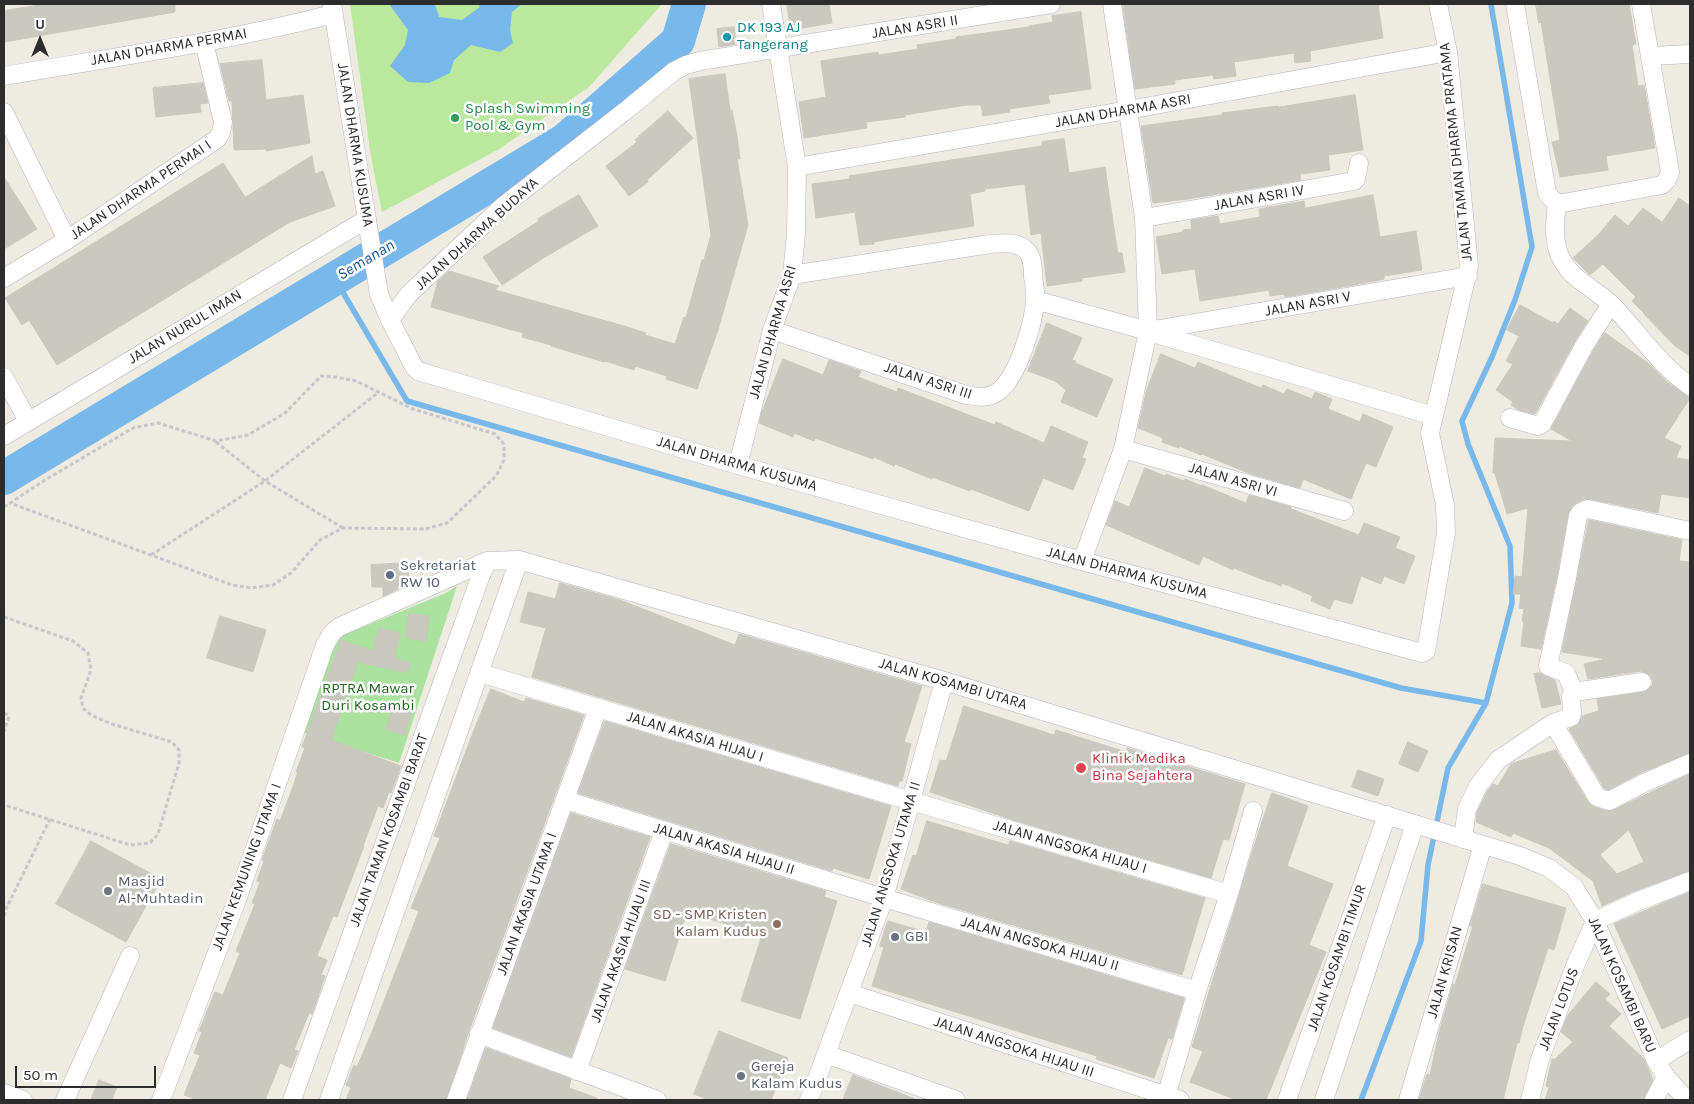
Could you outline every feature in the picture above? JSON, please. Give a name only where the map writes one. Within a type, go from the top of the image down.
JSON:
[{"type":"street","name":"JALAN DHARMA ASRI","points":[[738,465],[772,330],[792,275],[796,234],[797,167],[771,4]]},
{"type":"street","name":"JALAN ASRI II","points":[[778,49],[1051,4]]},
{"type":"street","points":[[1082,561],[1123,449],[1148,331],[1144,218],[1112,4]]},
{"type":"street","name":"JALAN TAMAN DHARMA PRATAMA","points":[[1425,653],[1446,533],[1445,505],[1430,432],[1468,276],[1469,260],[1448,52],[1438,4]]},
{"type":"street","points":[[1515,4],[1547,193],[1557,203],[1652,188],[1662,185],[1667,180],[1670,172],[1641,4]]},
{"type":"street","name":"JALAN DHARMA PERMAI","points":[[4,76],[204,42],[302,22],[332,9]]},
{"type":"street","name":"JALAN DHARMA KUSUMA","points":[[332,9],[379,294],[414,367],[423,373],[738,465],[1082,561],[1408,650],[1425,653]]},
{"type":"street","name":"JALAN DHARMA PERMAI I","points":[[4,278],[67,240],[212,142],[221,133],[223,122],[204,42]]},
{"type":"street","name":"JALAN DHARMA BUDAYA","points":[[390,320],[409,294],[503,206],[674,72],[686,65],[700,61],[778,49]]},
{"type":"street","name":"JALAN DHARMA ASRI","points":[[797,167],[1448,52]]},
{"type":"street","points":[[1650,56],[1690,54]]},
{"type":"street","points":[[4,112],[67,240]]},
{"type":"street","name":"JALAN ASRI IV","points":[[1144,218],[1354,181],[1359,163]]},
{"type":"street","points":[[1557,203],[1554,230],[1561,259],[1574,276],[1611,304],[1676,376],[1690,386]]},
{"type":"street","name":"JALAN NURUL IMAN","points":[[4,436],[367,224]]},
{"type":"street","name":"JALAN ASRI III","points":[[772,330],[979,398],[990,396],[999,391],[1008,381],[1030,332],[1036,300],[1032,261],[1026,250],[1010,243],[990,244],[792,275]]},
{"type":"street","name":"JALAN ASRI V","points":[[1148,331],[1468,276]]},
{"type":"street","name":"JALAN ASRI V","points":[[1036,300],[1148,331],[1434,416]]},
{"type":"street","points":[[1510,418],[1538,426],[1542,424],[1584,346],[1611,304]]},
{"type":"street","points":[[4,377],[28,421]]},
{"type":"street","name":"JALAN ASRI VI","points":[[1123,449],[1344,511]]},
{"type":"street","points":[[1574,692],[1566,673],[1548,666],[1578,516],[1581,512],[1588,509],[1690,531]]},
{"type":"street","points":[[329,1100],[519,560]]},
{"type":"street","name":"JALAN KOSAMBI UTARA","points":[[487,561],[519,560],[944,681],[1419,825]]},
{"type":"street","name":"JALAN KEMUNING UTAMA I","points":[[161,1100],[238,897],[325,645],[332,633],[339,627],[487,561]]},
{"type":"street","name":"JALAN TAMAN KOSAMBI BARAT","points":[[292,1100],[487,561]]},
{"type":"street","name":"JALAN AKASIA HIJAU I","points":[[480,673],[910,801]]},
{"type":"street","name":"JALAN ANGSOKA UTAMA II","points":[[809,1100],[884,898],[944,681]]},
{"type":"street","points":[[1459,838],[1478,786],[1498,760],[1534,734],[1570,716],[1572,713],[1570,696],[1574,692],[1642,682]]},
{"type":"street","name":"JALAN AKASIA UTAMA I","points":[[456,1100],[598,708]]},
{"type":"street","points":[[1553,723],[1597,797],[1609,801],[1690,763]]},
{"type":"street","name":"JALAN AKASIA HIJAU II","points":[[565,800],[884,898]]},
{"type":"street","name":"JALAN ANGSOKA HIJAU I","points":[[910,801],[1229,894]]},
{"type":"street","points":[[1171,1099],[1197,991],[1229,894],[1253,811]]},
{"type":"street","name":"JALAN KOSAMBI TIMUR","points":[[1287,1100],[1387,815]]},
{"type":"street","name":"JALAN KOSAMBI TIMUR","points":[[1324,1100],[1419,825]]},
{"type":"street","name":"JALAN KOSAMBI BARU","points":[[1419,825],[1520,856],[1549,868],[1574,887],[1595,920],[1656,1061],[1666,1077],[1687,1100]]},
{"type":"street","name":"JALAN AKASIA HIJAU III","points":[[577,1071],[664,831]]},
{"type":"street","name":"JALAN KRISAN","points":[[1408,1100],[1483,844]]},
{"type":"street","points":[[1595,920],[1690,881]]},
{"type":"street","name":"JALAN ANGSOKA HIJAU II","points":[[884,898],[1197,991]]},
{"type":"street","name":"JALAN LOTUS","points":[[1530,1100],[1540,1059],[1575,966],[1595,920]]},
{"type":"street","points":[[65,1100],[130,956]]},
{"type":"street","name":"JALAN ANGSOKA HIJAU III","points":[[849,993],[1171,1099]]},
{"type":"street","points":[[479,1034],[657,1100]]},
{"type":"street","points":[[1656,1061],[1690,1040]]},
{"type":"street","points":[[826,1054],[956,1100]]},
{"type":"street","points":[[1654,1100],[1666,1077]]},
{"type":"street","points":[[4,1093],[23,1100]]},
{"type":"path","points":[[10,503],[232,585],[251,588],[279,581],[291,573],[320,540],[343,528],[425,529],[448,523],[496,476],[504,460],[504,444],[495,434],[413,409],[356,381],[336,376],[321,376],[285,413],[248,435],[216,441]]},
{"type":"path","points":[[151,555],[265,481],[379,392]]},
{"type":"path","points":[[4,507],[133,428],[158,423],[216,441],[265,481],[343,528]]},
{"type":"path","points":[[4,617],[73,641],[88,653],[92,670],[81,698],[83,708],[90,715],[112,724],[172,742],[179,750],[179,763],[158,834],[150,843],[130,844],[4,805]]},
{"type":"path","points":[[4,713],[8,716],[4,731]]},
{"type":"path","points":[[4,916],[5,908],[50,819]]},
{"type":"green space","name":"Splash Swimming Pool & Gym","points":[[350,4],[662,4],[589,87],[499,149],[382,212],[371,157]]},
{"type":"green space","name":"RPTRA Mawar Duri Kosambi","points":[[457,586],[399,763],[302,732],[336,638],[446,593]]},
{"type":"water","points":[[389,4],[435,4],[439,17],[462,20],[480,7],[478,4],[522,4],[512,12],[510,30],[513,43],[500,52],[471,45],[454,60],[450,73],[429,83],[408,82],[390,66],[405,45],[408,30]]},
{"type":"building","points":[[46,4],[175,4],[175,12],[4,42],[4,11]]},
{"type":"building","points":[[787,4],[829,4],[832,23],[791,30]]},
{"type":"building","points":[[1123,4],[1378,4],[1383,38],[1310,51],[1311,61],[1295,63],[1294,53],[1234,62],[1236,76],[1214,79],[1213,75],[1175,80],[1175,84],[1135,89]]},
{"type":"building","points":[[1536,4],[1629,4],[1636,44],[1632,45],[1638,86],[1644,85],[1655,148],[1606,156],[1608,170],[1560,177],[1552,142],[1560,140],[1541,22],[1539,23]]},
{"type":"building","points":[[1081,12],[1091,89],[1048,95],[1050,103],[1009,109],[1010,112],[983,116],[981,105],[966,105],[905,115],[905,117],[866,122],[867,128],[804,138],[799,102],[826,97],[821,61],[878,52],[879,55],[918,49],[917,45],[956,39],[956,37],[1029,27],[1053,22],[1052,16]]},
{"type":"building","name":"DK 193 AJ Tangerang","points":[[734,27],[736,44],[719,47],[717,29]]},
{"type":"building","points":[[262,60],[266,100],[303,95],[310,143],[266,151],[266,149],[234,150],[232,101],[229,101],[220,64]]},
{"type":"building","points":[[725,74],[730,110],[732,110],[737,136],[740,159],[737,159],[748,225],[718,330],[697,389],[666,379],[667,376],[635,366],[634,370],[604,362],[522,337],[523,333],[431,307],[438,281],[449,271],[499,286],[495,290],[624,326],[675,344],[684,317],[686,318],[711,235],[689,79]]},
{"type":"building","points":[[203,83],[208,103],[200,104],[201,112],[156,117],[153,88]]},
{"type":"building","points":[[1355,95],[1363,150],[1328,155],[1330,170],[1300,174],[1301,180],[1153,203],[1141,126]]},
{"type":"building","points":[[668,111],[693,138],[647,180],[648,182],[629,196],[606,166],[637,142],[635,140]]},
{"type":"building","points":[[1064,139],[1069,173],[1105,167],[1118,253],[1122,253],[1125,272],[1082,278],[1082,281],[1047,286],[1041,233],[1031,235],[1025,184],[985,189],[985,191],[970,194],[974,226],[890,239],[874,242],[874,244],[860,245],[855,212],[816,218],[812,184],[850,179],[849,176],[1042,146],[1042,142]]},
{"type":"building","points":[[312,156],[315,174],[323,171],[335,206],[290,222],[57,365],[29,320],[22,325],[5,298],[223,163],[245,197]]},
{"type":"building","points":[[4,177],[37,229],[4,249]]},
{"type":"building","points":[[579,195],[598,226],[502,285],[483,257],[539,221],[538,219]]},
{"type":"building","points":[[1373,195],[1380,237],[1416,231],[1422,270],[1384,276],[1384,279],[1354,285],[1285,297],[1284,294],[1270,296],[1269,290],[1200,301],[1195,269],[1162,274],[1156,237],[1192,229],[1191,220],[1218,216],[1220,224],[1260,217],[1259,209],[1304,201],[1305,208]]},
{"type":"building","points":[[1679,198],[1690,206],[1690,356],[1675,346],[1644,314],[1632,301],[1636,297],[1603,264],[1590,275],[1573,258],[1599,234],[1615,215],[1628,226],[1643,208],[1662,222]]},
{"type":"building","points":[[1520,305],[1553,323],[1554,321],[1558,324],[1570,308],[1588,321],[1535,414],[1519,410],[1511,405],[1513,402],[1496,390],[1513,364],[1506,361],[1519,336],[1507,330]]},
{"type":"building","points":[[1047,323],[1082,338],[1072,360],[1076,361],[1075,363],[1113,379],[1097,417],[1061,402],[1066,390],[1055,381],[1028,371]]},
{"type":"building","points":[[1605,333],[1648,363],[1667,382],[1690,398],[1664,438],[1681,446],[1676,458],[1690,460],[1690,498],[1661,494],[1658,513],[1590,499],[1584,499],[1573,505],[1568,514],[1541,649],[1521,646],[1524,609],[1519,608],[1521,594],[1513,594],[1515,576],[1522,577],[1528,508],[1507,514],[1495,473],[1493,473],[1495,438],[1572,441],[1551,429],[1593,351]]},
{"type":"building","points":[[1161,354],[1195,368],[1198,362],[1261,388],[1263,385],[1284,394],[1287,389],[1312,399],[1315,392],[1332,399],[1328,409],[1360,422],[1363,414],[1393,427],[1376,467],[1366,463],[1351,499],[1303,479],[1300,488],[1251,474],[1202,454],[1162,442],[1163,438],[1138,428],[1147,389]]},
{"type":"building","points":[[783,359],[823,375],[829,360],[861,371],[858,377],[897,392],[898,388],[995,425],[996,422],[1044,443],[1051,426],[1088,442],[1082,458],[1086,459],[1073,490],[1043,478],[1029,511],[971,489],[970,491],[932,477],[932,479],[895,464],[894,466],[874,457],[873,459],[815,438],[814,441],[794,433],[793,437],[759,423]]},
{"type":"building","points":[[1145,468],[1165,476],[1166,474],[1184,481],[1185,479],[1246,503],[1249,495],[1291,507],[1291,509],[1359,535],[1364,523],[1400,537],[1395,548],[1415,556],[1404,584],[1384,576],[1381,584],[1361,576],[1352,604],[1334,599],[1330,609],[1311,601],[1313,596],[1282,583],[1281,586],[1234,568],[1233,570],[1203,556],[1199,565],[1106,525],[1115,501],[1129,507]]},
{"type":"building","points":[[1589,520],[1682,540],[1679,561],[1690,562],[1690,753],[1640,773],[1608,790],[1604,788],[1569,729],[1578,725],[1582,716],[1599,711],[1597,699],[1644,692],[1652,686],[1653,681],[1650,675],[1641,671],[1588,679],[1584,664],[1606,659],[1562,652]]},
{"type":"building","name":"Sekretariat RW 10","points":[[408,563],[409,584],[397,586],[398,589],[383,596],[383,587],[372,587],[371,565]]},
{"type":"building","points":[[560,583],[620,600],[735,645],[739,634],[922,686],[904,742],[911,744],[902,781],[899,781],[898,786],[532,677],[546,628],[520,622],[528,592],[555,599]]},
{"type":"building","points":[[409,614],[429,616],[426,641],[406,638]]},
{"type":"building","points":[[220,616],[266,630],[253,672],[207,658]]},
{"type":"building","points":[[379,628],[400,633],[394,658],[410,663],[407,673],[358,662],[331,740],[401,766],[383,808],[378,806],[337,917],[333,916],[317,956],[327,960],[321,975],[325,976],[312,1014],[309,1013],[294,1050],[298,1051],[291,1068],[280,1063],[265,1100],[198,1100],[184,1095],[200,1055],[194,1053],[202,1032],[199,1031],[215,992],[223,995],[240,953],[236,951],[255,904],[252,903],[260,882],[257,881],[264,861],[262,860],[277,819],[280,821],[291,792],[305,748],[302,747],[341,640],[373,651]]},
{"type":"building","points":[[1540,673],[1555,680],[1561,704],[1542,708],[1534,674]]},
{"type":"building","points":[[491,689],[524,702],[526,698],[584,715],[469,1031],[446,1100],[346,1100],[351,1087],[346,1085],[354,1065],[357,1067],[372,1032],[419,911],[411,908],[440,838],[434,836]]},
{"type":"building","points":[[394,704],[412,710],[405,735],[386,729]]},
{"type":"building","points":[[964,706],[1054,735],[1056,730],[1126,752],[1127,748],[1245,784],[1229,840],[1223,839],[1211,878],[1016,821],[930,792],[940,760],[946,761]]},
{"type":"building","points":[[605,721],[891,806],[869,879],[833,868],[832,871],[578,793]]},
{"type":"building","points":[[1408,742],[1428,751],[1418,772],[1399,764]]},
{"type":"building","points":[[1556,750],[1588,802],[1594,807],[1606,811],[1614,810],[1690,774],[1690,871],[1632,892],[1602,906],[1593,881],[1549,848],[1513,833],[1511,837],[1476,822],[1477,812],[1487,792],[1493,784],[1498,786],[1511,764]],"holes":[[[1629,830],[1644,862],[1617,874],[1600,855]]]},
{"type":"building","points":[[1358,770],[1384,779],[1378,796],[1352,787]]},
{"type":"building","points":[[1272,793],[1308,806],[1287,866],[1333,884],[1309,945],[1326,952],[1266,1100],[1237,1100],[1190,1082],[1203,1051],[1192,1047]]},
{"type":"building","points":[[571,813],[650,837],[571,1057],[493,1028]]},
{"type":"building","points":[[927,821],[1008,845],[1010,841],[1205,898],[1182,975],[935,902],[901,889],[913,855],[916,856]]},
{"type":"building","name":"Masjid Al-Muhtadin","points":[[91,841],[161,879],[126,942],[56,904]]},
{"type":"building","name":"SD - SMP Kristen Kalam Kudus","points":[[671,844],[826,891],[824,897],[837,901],[800,1019],[741,1001],[762,935],[687,912],[665,981],[625,969]]},
{"type":"building","points":[[1483,884],[1566,908],[1554,950],[1548,948],[1519,1043],[1517,1043],[1503,1100],[1419,1100],[1427,1074],[1430,1075],[1439,1033],[1473,926],[1470,926]]},
{"type":"building","points":[[1690,892],[1690,1016],[1662,1029],[1614,924]]},
{"type":"building","points":[[888,921],[926,932],[929,922],[1184,998],[1172,1039],[1168,1038],[1154,1078],[1096,1059],[1097,1056],[872,986],[884,947],[880,946]]},
{"type":"building","points":[[1596,982],[1610,994],[1605,999],[1621,1014],[1609,1026],[1644,1059],[1653,1080],[1643,1100],[1545,1100],[1549,1087],[1546,1086],[1552,1059],[1555,1059],[1573,1042],[1561,1032],[1568,1015]]},
{"type":"building","name":"Gereja Kalam Kudus","points":[[719,1031],[788,1058],[771,1100],[709,1100],[694,1094]]},
{"type":"building","points":[[486,1048],[571,1079],[569,1088],[597,1098],[596,1100],[467,1100]]},
{"type":"building","points":[[853,1075],[915,1099],[915,1100],[843,1100]]},
{"type":"building","points":[[99,1080],[117,1087],[112,1100],[91,1100]]},
{"type":"waterway","name":"Semanan","points":[[4,478],[565,140],[678,41],[689,4]]},
{"type":"waterway","points":[[1361,1100],[1421,941],[1428,865],[1448,768],[1486,703],[1512,603],[1510,546],[1468,444],[1462,421],[1492,357],[1515,300],[1532,247],[1491,4]]},
{"type":"waterway","points":[[335,279],[407,401],[1401,688],[1486,703]]},
{"type":"place","name":"DK 193 AJ Tangerang","points":[[727,37]]},
{"type":"place","name":"Splash Swimming Pool & Gym","points":[[455,118]]},
{"type":"place","name":"Sekretariat RW 10","points":[[390,575]]},
{"type":"place","name":"Klinik Medika Bina Sejahtera","points":[[1081,768]]},
{"type":"place","name":"Masjid Al-Muhtadin","points":[[108,891]]},
{"type":"place","name":"SD - SMP Kristen Kalam Kudus","points":[[777,924]]},
{"type":"place","name":"GBI","points":[[895,937]]},
{"type":"place","name":"Gereja Kalam Kudus","points":[[741,1076]]}]
